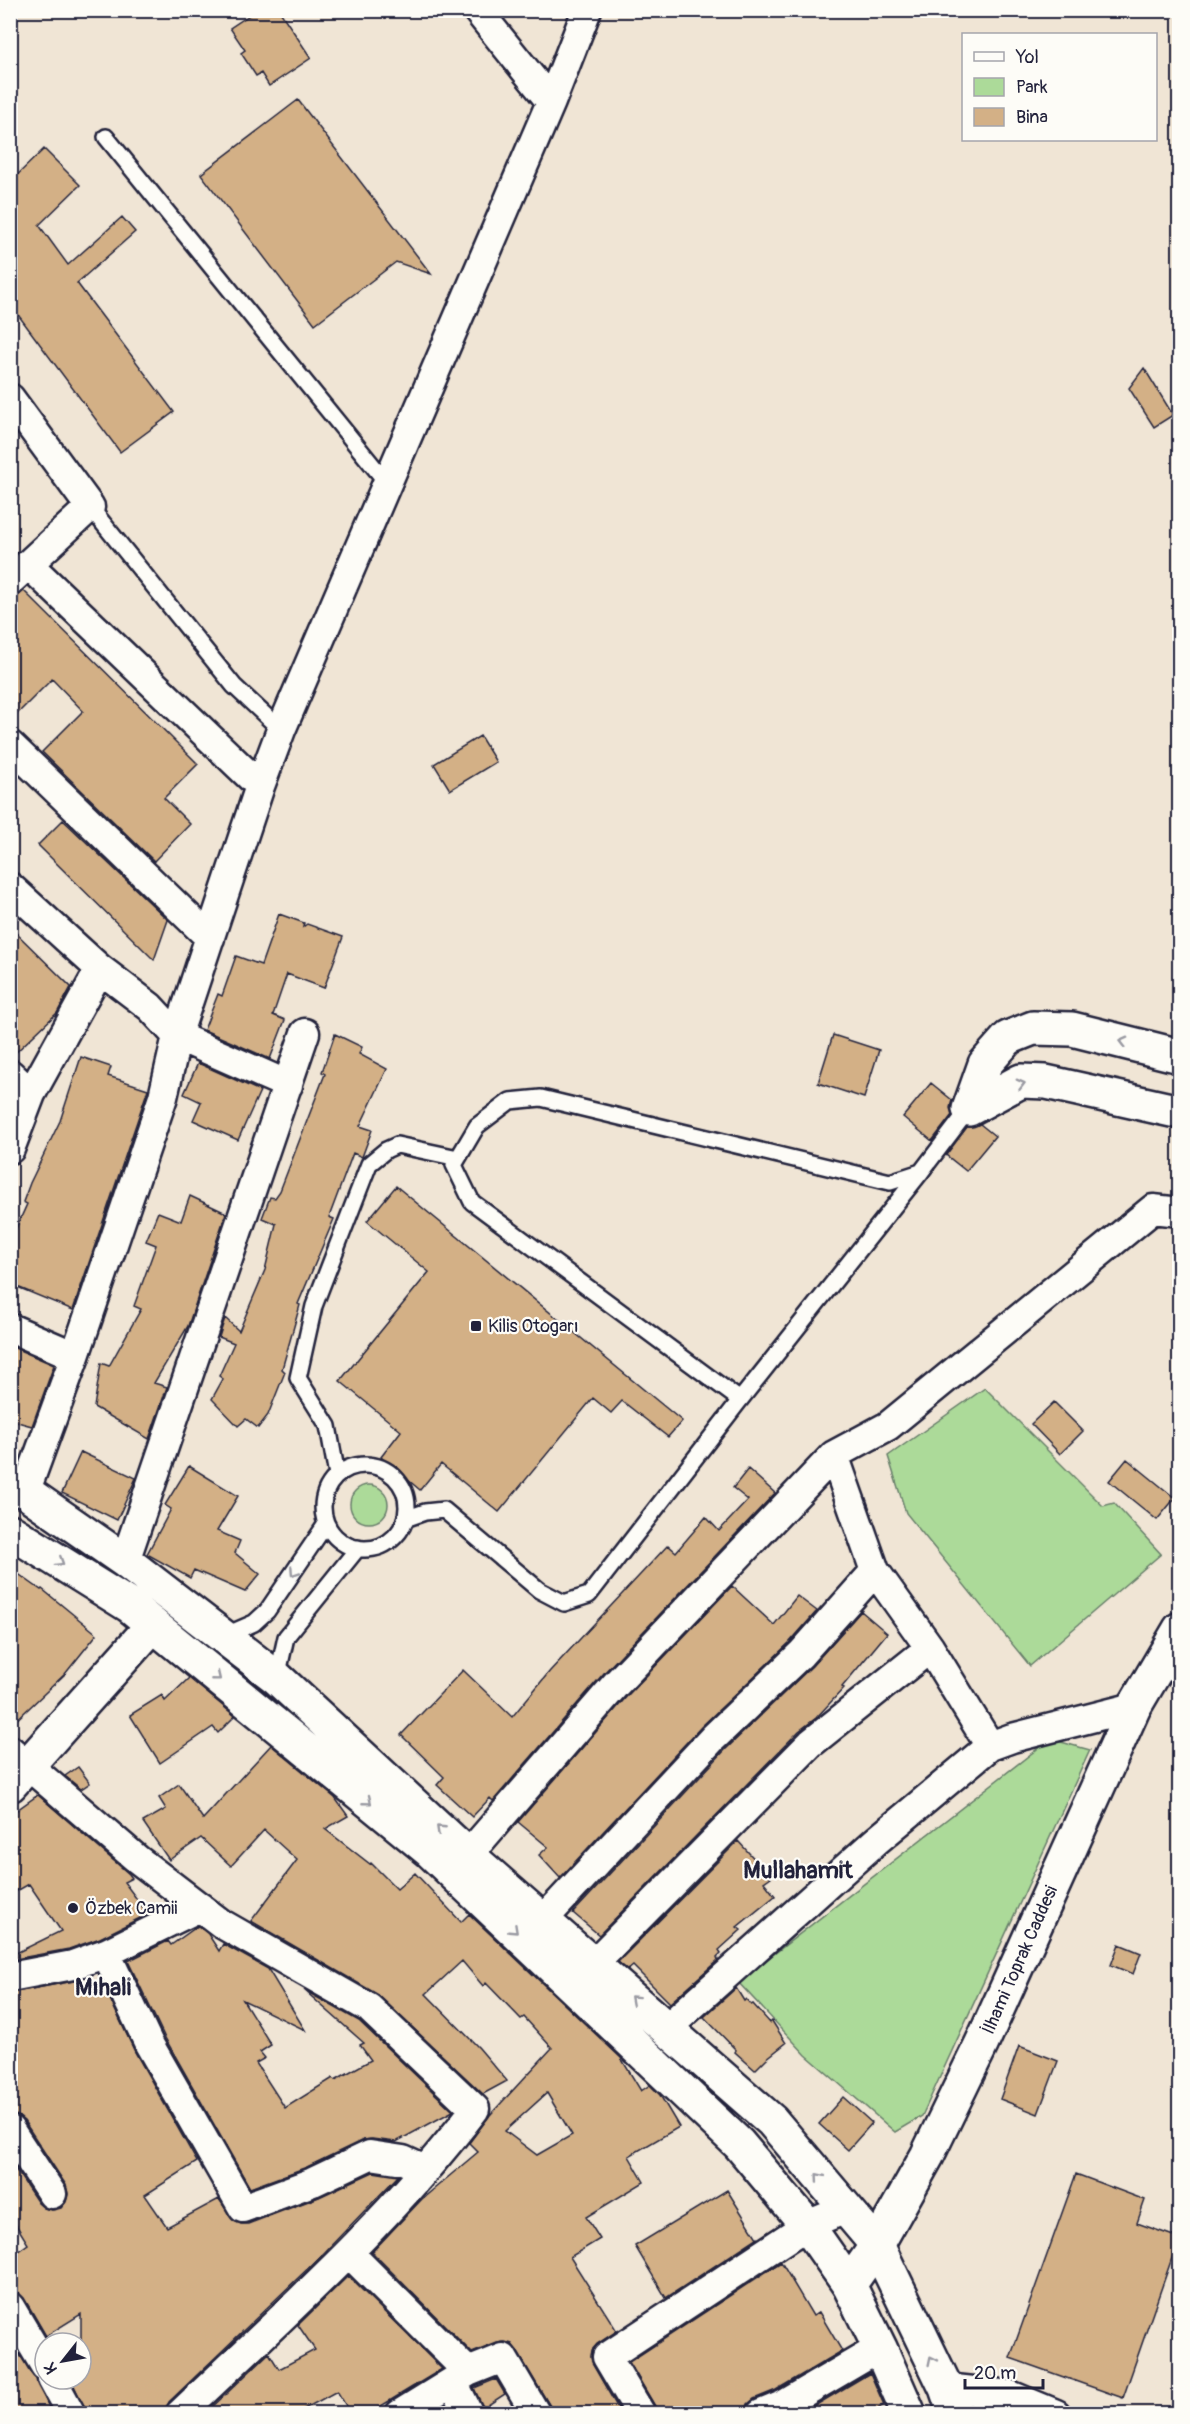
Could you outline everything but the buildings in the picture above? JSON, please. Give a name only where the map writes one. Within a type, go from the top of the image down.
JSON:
[{"type":"main road","points":[[969,1109],[985,1064],[1008,1038],[1033,1028],[1072,1029],[1179,1056]]},
{"type":"main road","points":[[969,1109],[1021,1081],[1046,1082],[1179,1112]]},
{"type":"main road","points":[[18,1485],[125,1562],[277,1678],[468,1855],[772,2121],[877,2245],[950,2401]]},
{"type":"main road","points":[[10,1531],[130,1606],[430,1851],[739,2144],[807,2226],[849,2285],[909,2414]]},
{"type":"main road","points":[[16,1768],[153,1625]]},
{"type":"main road","name":"İlhami Toprak Caddesi","points":[[849,2285],[877,2245],[927,2156],[977,2053],[1134,1707],[1179,1629]]},
{"type":"street","points":[[477,10],[551,102]]},
{"type":"street","points":[[18,1485],[75,1356],[163,1097],[177,1036],[260,786],[281,730],[551,102],[586,10]]},
{"type":"street","points":[[10,398],[90,507],[19,573],[260,786]]},
{"type":"street","points":[[10,745],[210,938]]},
{"type":"street","points":[[10,887],[100,969],[150,1008],[177,1036],[288,1085]]},
{"type":"street","points":[[10,1149],[31,1094],[100,969]]},
{"type":"street","points":[[125,1562],[305,1033]]},
{"type":"street","points":[[10,1074],[31,1094]]},
{"type":"street","points":[[468,1855],[616,1684],[834,1455],[888,1426],[1153,1209],[1179,1212]]},
{"type":"street","points":[[10,1328],[75,1356]]},
{"type":"street","points":[[834,1455],[875,1571],[930,1648],[990,1746]]},
{"type":"street","points":[[543,1920],[713,1738],[801,1654],[875,1571]]},
{"type":"street","points":[[594,1963],[811,1743],[930,1648]]},
{"type":"street","points":[[667,2028],[876,1841],[990,1746],[1012,1738],[1134,1707]]},
{"type":"street","points":[[16,1768],[222,1924],[369,2008],[475,2109],[425,2170],[349,2253],[289,2313],[180,2414]]},
{"type":"street","points":[[10,1977],[72,1965],[106,1953],[200,1906]]},
{"type":"street","points":[[106,1953],[149,2044],[243,2208],[313,2182],[370,2155],[403,2160],[425,2170]]},
{"type":"street","points":[[10,2130],[52,2193]]},
{"type":"street","points":[[641,2414],[607,2357],[807,2226],[846,2209]]},
{"type":"street","points":[[349,2253],[460,2377],[469,2414]]},
{"type":"street","points":[[10,2307],[33,2346]]},
{"type":"street","points":[[761,2414],[783,2405],[880,2348]]},
{"type":"street","points":[[400,2414],[460,2377],[503,2358],[536,2414]]},
{"type":"street","points":[[59,2391],[71,2414]]},
{"type":"street","points":[[950,2401],[1010,2395],[1056,2414]]},
{"type":"lane","points":[[106,137],[387,483]]},
{"type":"lane","points":[[90,507],[234,686],[281,730]]},
{"type":"lane","points":[[740,1400],[472,1202],[454,1165],[477,1126],[510,1101],[541,1098],[890,1182],[921,1172]]},
{"type":"lane","points":[[405,1519],[425,1512],[444,1510],[538,1590],[564,1603],[590,1595],[969,1109]]},
{"type":"lane","points":[[337,1475],[328,1426],[298,1378],[318,1295],[369,1164],[397,1145],[458,1158]]},
{"type":"lane","points":[[361,1465],[375,1466],[387,1471],[398,1480],[404,1492],[407,1506],[405,1519],[400,1530],[387,1542],[370,1548],[358,1548],[345,1544],[326,1524],[323,1511],[328,1486],[337,1475],[348,1468],[361,1465]]},
{"type":"lane","points":[[223,1637],[254,1623],[267,1611],[326,1524]]},
{"type":"lane","points":[[277,1678],[286,1637],[358,1548]]},
{"type":"green space","points":[[985,1388],[1103,1506],[1114,1503],[1161,1554],[1030,1666],[906,1513],[888,1456]]},
{"type":"green space","points":[[369,1485],[383,1490],[388,1504],[383,1518],[369,1523],[355,1518],[350,1504],[355,1490]]},
{"type":"green space","points":[[1050,1739],[1090,1750],[922,2116],[895,2132],[806,2055],[738,1982]]},
{"type":"place","name":"Kilis Otogarı","points":[[476,1326]]},
{"type":"place","name":"Özbek Camii","points":[[73,1908]]},
{"type":"district","name":"Mullahamit","points":[[798,1870]]},
{"type":"district","name":"Mıhali","points":[[103,1987]]}]
